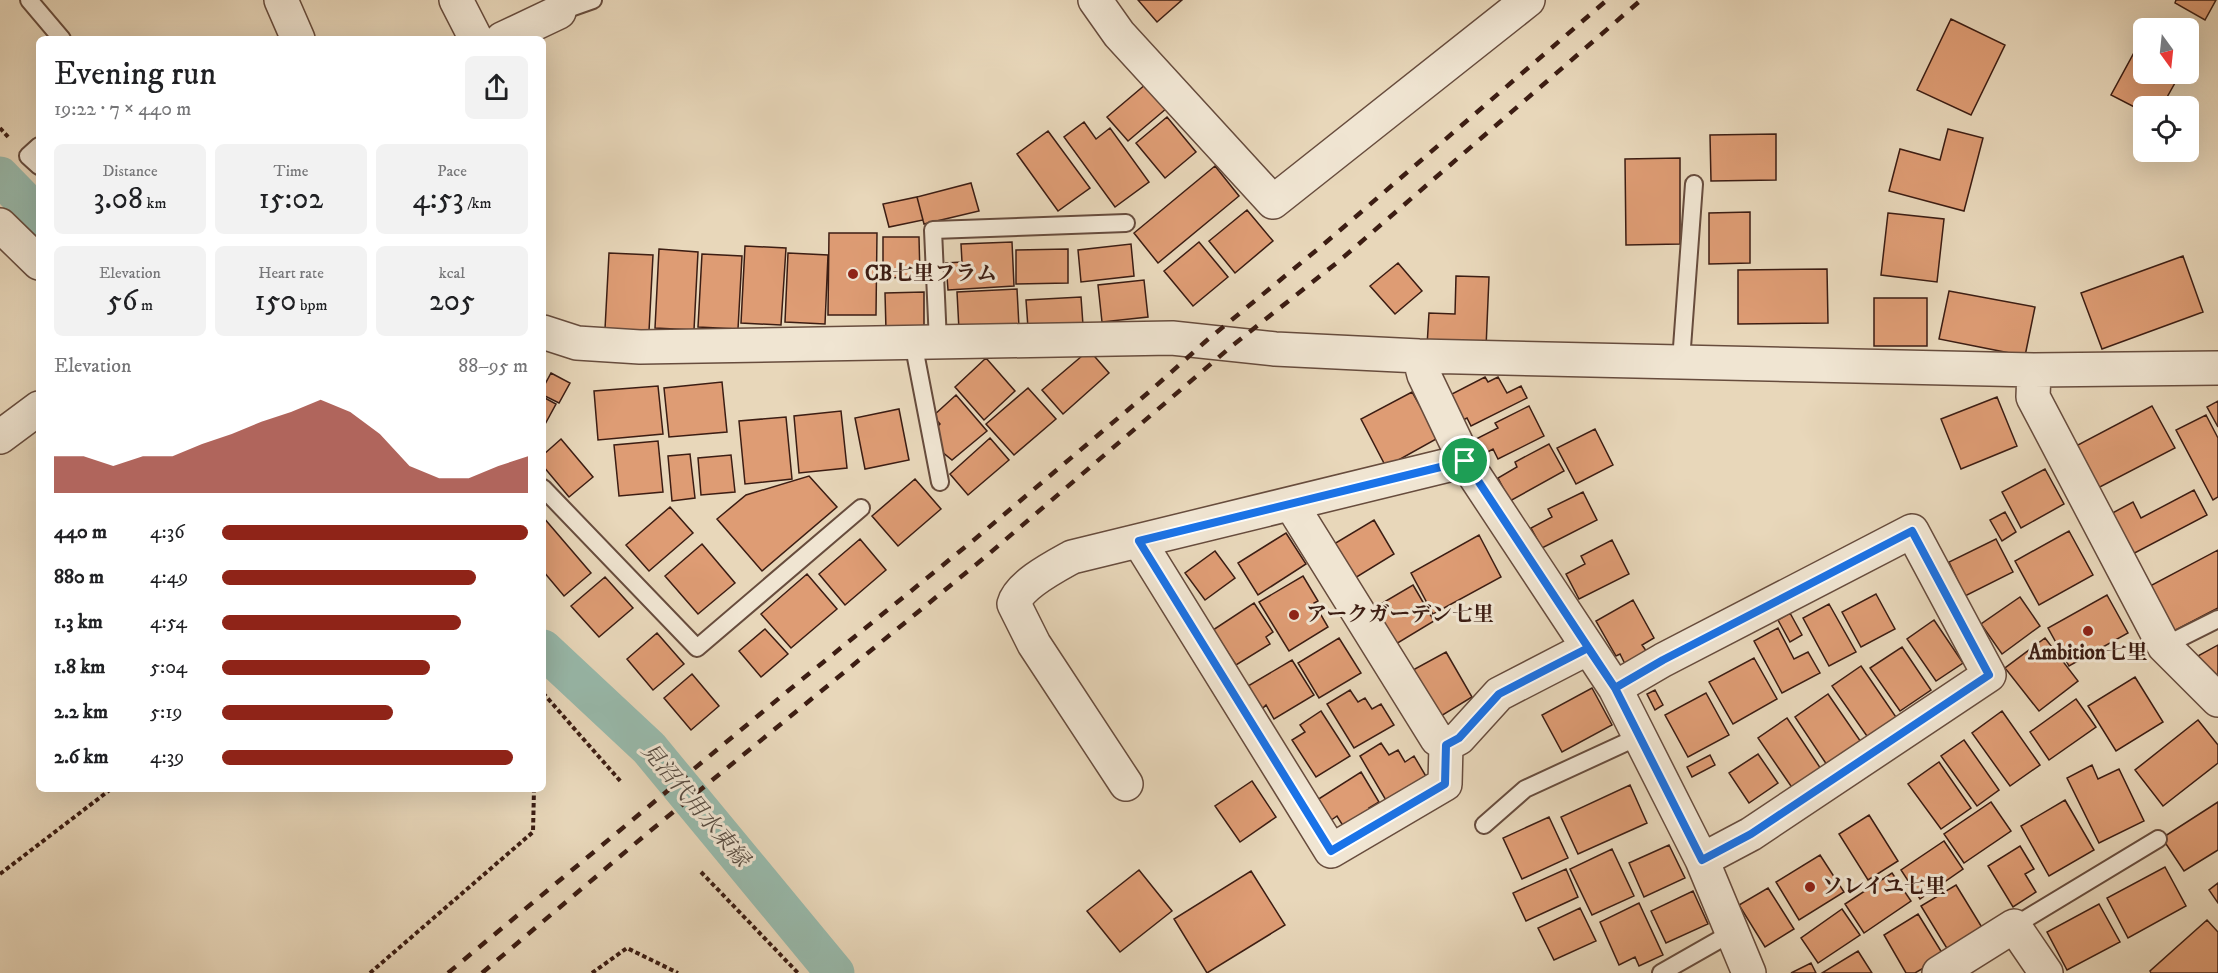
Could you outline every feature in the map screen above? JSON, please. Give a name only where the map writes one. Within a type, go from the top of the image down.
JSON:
[{"type":"street","points":[[281,0],[297,36]]},
{"type":"street","points":[[456,0],[474,36]]},
{"type":"street","points":[[1095,0],[1119,34],[1273,202],[1528,0]]},
{"type":"street","points":[[508,36],[558,12]]},
{"type":"street","points":[[0,225],[36,260]]},
{"type":"street","points":[[546,333],[577,343],[640,348],[1172,338],[1275,349],[1419,356],[2034,370],[2218,368]]},
{"type":"street","points":[[1419,356],[1424,375],[1465,461],[1615,688],[1702,860],[1749,973]]},
{"type":"street","points":[[2034,370],[2033,397],[2164,646],[2218,700]]},
{"type":"street","points":[[0,437],[36,410]]},
{"type":"street","points":[[1126,784],[1034,644],[1014,604],[1016,595],[1052,568],[1072,557],[1465,461]]},
{"type":"street","points":[[1291,504],[1437,739],[1446,745]]},
{"type":"street","points":[[1615,688],[1663,660],[1912,531],[1989,675],[1751,834],[1702,860]]},
{"type":"street","points":[[1139,541],[1331,851],[1445,784],[1446,745]]},
{"type":"street","points":[[1446,745],[1459,738],[1499,694],[1588,648]]},
{"type":"street","points":[[1939,973],[2014,926],[2046,973]]},
{"type":"lane","points":[[29,0],[59,36]]},
{"type":"lane","points":[[558,12],[593,0]]},
{"type":"lane","points":[[36,149],[28,156],[36,163]]},
{"type":"lane","points":[[1681,361],[1694,184]]},
{"type":"lane","points":[[940,482],[926,342],[933,230],[1126,223]]},
{"type":"lane","points":[[546,491],[697,648],[861,508]]},
{"type":"lane","points":[[2164,646],[2218,619]]},
{"type":"lane","points":[[1484,825],[1525,789],[1640,736]]},
{"type":"lane","points":[[2014,926],[2158,839]]},
{"type":"lane","points":[[1660,973],[1733,932]]},
{"type":"path","points":[[546,696],[622,783]]},
{"type":"path","points":[[0,874],[107,792]]},
{"type":"path","points":[[370,973],[533,832],[534,792]]},
{"type":"path","points":[[701,872],[798,973]]},
{"type":"path","points":[[592,973],[627,948],[678,973]]},
{"type":"building","points":[[1138,0],[1182,0],[1157,22]]},
{"type":"building","points":[[2176,0],[2216,0],[2205,20],[2175,3]]},
{"type":"building","points":[[1951,19],[2005,45],[1971,115],[1917,90]]},
{"type":"building","points":[[2133,55],[2133,84],[2174,84],[2168,96],[2133,96],[2133,106],[2111,95]]},
{"type":"building","points":[[1146,84],[1167,108],[1128,141],[1107,117]]},
{"type":"building","points":[[1167,117],[1196,152],[1165,178],[1136,143]]},
{"type":"building","points":[[1084,122],[1096,139],[1110,128],[1149,182],[1115,207],[1064,137]]},
{"type":"building","points":[[1948,129],[1983,138],[1964,211],[1889,191],[1900,149],[1940,160]]},
{"type":"building","points":[[1048,131],[1090,188],[1058,211],[1017,154]]},
{"type":"building","points":[[1776,134],[1776,180],[1711,181],[1710,135]]},
{"type":"building","points":[[1680,158],[1680,244],[1626,245],[1625,159]]},
{"type":"building","points":[[1215,166],[1239,196],[1158,263],[1134,233]]},
{"type":"building","points":[[971,183],[979,211],[924,224],[917,197]]},
{"type":"building","points":[[917,197],[923,220],[889,227],[883,204]]},
{"type":"building","points":[[1247,210],[1273,241],[1235,273],[1209,241]]},
{"type":"building","points":[[1750,212],[1750,263],[1709,264],[1709,213]]},
{"type":"building","points":[[1888,213],[1944,219],[1937,282],[1881,275]]},
{"type":"building","name":"CB七里フラム","points":[[829,233],[877,233],[876,315],[828,315]]},
{"type":"building","points":[[883,237],[919,237],[920,277],[883,278]]},
{"type":"building","points":[[1012,242],[1014,286],[948,290],[946,263],[962,262],[961,244]]},
{"type":"building","points":[[1199,242],[1228,277],[1193,306],[1164,271]]},
{"type":"building","points":[[1131,244],[1134,276],[1081,282],[1078,250]]},
{"type":"building","points":[[745,246],[786,248],[781,325],[741,323]]},
{"type":"building","points":[[659,249],[698,252],[694,330],[655,328]]},
{"type":"building","points":[[1068,249],[1068,283],[1016,284],[1016,250]]},
{"type":"building","points":[[609,253],[653,255],[649,331],[605,329]]},
{"type":"building","points":[[788,253],[828,255],[825,324],[785,322]]},
{"type":"building","points":[[702,254],[742,256],[738,329],[698,327]]},
{"type":"building","points":[[2183,256],[2203,312],[2102,349],[2081,293]]},
{"type":"building","points":[[1398,263],[1422,291],[1395,314],[1370,286]]},
{"type":"building","points":[[1827,269],[1828,323],[1738,324],[1738,270]]},
{"type":"building","points":[[1456,276],[1489,277],[1486,348],[1427,346],[1429,313],[1455,314]]},
{"type":"building","points":[[1144,280],[1148,317],[1102,322],[1098,285]]},
{"type":"building","points":[[1017,289],[1019,327],[959,330],[957,292]]},
{"type":"building","points":[[1949,291],[2035,307],[2025,356],[1939,339]]},
{"type":"building","points":[[924,292],[924,329],[886,330],[885,293]]},
{"type":"building","points":[[1081,297],[1083,325],[1028,328],[1026,300]]},
{"type":"building","points":[[1874,298],[1927,298],[1927,346],[1874,346]]},
{"type":"building","points":[[1089,350],[1109,373],[1063,414],[1042,390]]},
{"type":"building","points":[[986,358],[1015,391],[984,420],[955,387]]},
{"type":"building","points":[[551,373],[570,383],[559,403],[546,396],[546,382]]},
{"type":"building","points":[[1485,377],[1488,382],[1498,377],[1507,393],[1521,386],[1527,398],[1471,426],[1467,418],[1461,421],[1448,396]]},
{"type":"building","points":[[722,382],[727,432],[669,437],[664,388]]},
{"type":"building","points":[[658,386],[663,434],[598,440],[594,391]]},
{"type":"building","points":[[1028,388],[1056,419],[1014,455],[986,424]]},
{"type":"building","points":[[1412,392],[1438,438],[1386,467],[1361,419]]},
{"type":"building","points":[[956,395],[987,431],[952,460],[941,451],[936,428],[940,424],[933,416]]},
{"type":"building","points":[[1997,397],[2017,446],[1961,469],[1941,419]]},
{"type":"building","points":[[546,399],[556,404],[546,422]]},
{"type":"building","points":[[2218,401],[2218,427],[2207,407]]},
{"type":"building","points":[[1529,406],[1544,436],[1498,459],[1493,449],[1484,454],[1476,439],[1498,428],[1495,423]]},
{"type":"building","points":[[2152,406],[2175,448],[2096,489],[2074,447]]},
{"type":"building","points":[[899,409],[909,460],[865,469],[855,418]]},
{"type":"building","points":[[841,411],[847,468],[799,473],[794,416]]},
{"type":"building","points":[[2206,415],[2218,438],[2218,497],[2213,500],[2176,430]]},
{"type":"building","points":[[786,417],[792,479],[745,484],[739,421]]},
{"type":"building","points":[[1595,429],[1613,465],[1576,484],[1557,448]]},
{"type":"building","points":[[990,438],[1009,460],[968,495],[950,474]]},
{"type":"building","points":[[561,439],[593,477],[569,497],[546,470],[546,452]]},
{"type":"building","points":[[658,441],[663,492],[619,496],[614,445]]},
{"type":"building","points":[[1549,444],[1564,471],[1510,501],[1498,478],[1517,467],[1515,462]]},
{"type":"building","points":[[690,454],[695,498],[672,501],[668,456]]},
{"type":"building","points":[[731,455],[735,492],[701,495],[698,458]]},
{"type":"building","points":[[2045,469],[2064,504],[2021,528],[2002,492]]},
{"type":"building","points":[[809,476],[837,507],[762,571],[717,519],[746,495]]},
{"type":"building","points":[[915,479],[941,509],[898,546],[872,516]]},
{"type":"building","points":[[2194,490],[2207,515],[2127,557],[2105,517],[2133,502],[2141,518]]},
{"type":"building","points":[[1583,492],[1597,520],[1542,548],[1531,528],[1552,517],[1548,509]]},
{"type":"building","points":[[670,507],[693,533],[649,571],[626,545]]},
{"type":"building","points":[[2005,512],[2016,532],[2002,541],[1990,520]]},
{"type":"building","points":[[546,520],[591,573],[564,596],[546,575]]},
{"type":"building","points":[[1374,520],[1394,554],[1355,578],[1334,544]]},
{"type":"building","points":[[2069,531],[2093,575],[2039,605],[2015,561]]},
{"type":"building","points":[[1286,533],[1306,564],[1258,595],[1238,563]]},
{"type":"building","points":[[1479,535],[1501,577],[1433,614],[1411,573]]},
{"type":"building","points":[[860,539],[886,570],[845,605],[819,574]]},
{"type":"building","points":[[1996,539],[2013,572],[1965,596],[1949,562]]},
{"type":"building","points":[[1612,540],[1629,574],[1579,599],[1566,574],[1585,564],[1581,556]]},
{"type":"building","points":[[702,544],[735,583],[698,614],[665,576]]},
{"type":"building","points":[[2218,550],[2218,608],[2174,631],[2150,586]]},
{"type":"building","points":[[1215,551],[1235,578],[1205,600],[1185,573]]},
{"type":"building","points":[[807,574],[837,609],[791,648],[761,614]]},
{"type":"building","name":"アークガーデン七里","points":[[1303,576],[1318,601],[1314,603],[1328,627],[1289,651],[1259,602]]},
{"type":"building","points":[[605,577],[633,608],[599,637],[571,606]]},
{"type":"building","points":[[1413,585],[1434,621],[1396,644],[1374,608]]},
{"type":"building","points":[[1876,594],[1895,629],[1861,647],[1842,612]]},
{"type":"building","name":"Ambition七里","points":[[2107,595],[2128,633],[2069,666],[2048,628]]},
{"type":"building","points":[[2020,597],[2040,626],[2002,654],[1981,624]]},
{"type":"building","points":[[1633,600],[1654,638],[1642,645],[1647,652],[1625,664],[1620,654],[1616,656],[1596,621]]},
{"type":"building","points":[[1254,603],[1273,632],[1266,637],[1270,644],[1236,665],[1213,630]]},
{"type":"building","points":[[1829,604],[1856,652],[1829,666],[1803,618]]},
{"type":"building","points":[[1790,613],[1802,635],[1790,642],[1778,620]]},
{"type":"building","points":[[1934,620],[1963,663],[1936,681],[1907,639]]},
{"type":"building","points":[[1778,628],[1794,659],[1808,652],[1820,673],[1782,693],[1754,641]]},
{"type":"building","points":[[765,629],[788,654],[761,677],[739,651]]},
{"type":"building","points":[[657,633],[684,664],[653,690],[627,659]]},
{"type":"building","points":[[1339,638],[1361,673],[1319,698],[1298,663]]},
{"type":"building","points":[[2045,638],[2078,681],[2039,711],[2005,668]]},
{"type":"building","points":[[2218,645],[2218,690],[2196,657]]},
{"type":"building","points":[[1902,647],[1931,690],[1900,711],[1870,668]]},
{"type":"building","points":[[1446,652],[1472,697],[1441,716],[1413,670]]},
{"type":"building","points":[[1754,658],[1777,699],[1733,724],[1709,682]]},
{"type":"building","points":[[1292,660],[1314,695],[1274,719],[1266,705],[1262,709],[1248,686]]},
{"type":"building","points":[[1861,666],[1898,720],[1869,739],[1832,686]]},
{"type":"building","points":[[692,674],[719,706],[691,730],[664,698]]},
{"type":"building","points":[[2135,677],[2163,722],[2116,751],[2088,706]]},
{"type":"building","points":[[1592,688],[1612,725],[1562,752],[1542,715]]},
{"type":"building","points":[[1350,690],[1358,702],[1365,698],[1372,709],[1381,704],[1394,725],[1354,748],[1327,704]]},
{"type":"building","points":[[1655,690],[1663,705],[1655,710],[1647,694]]},
{"type":"building","points":[[1706,693],[1729,735],[1688,757],[1665,715]]},
{"type":"building","points":[[1828,694],[1861,742],[1827,765],[1795,717]]},
{"type":"building","points":[[2076,699],[2096,727],[2049,760],[2030,732]]},
{"type":"building","points":[[1321,711],[1350,756],[1316,777],[1292,740],[1305,732],[1300,725]]},
{"type":"building","points":[[2002,711],[2040,765],[2010,786],[1972,733]]},
{"type":"building","points":[[1787,718],[1821,769],[1793,789],[1758,738]]},
{"type":"building","points":[[2198,720],[2218,745],[2218,763],[2163,806],[2135,770]]},
{"type":"building","points":[[1964,740],[1999,790],[1977,806],[1941,756]]},
{"type":"building","points":[[1381,743],[1389,755],[1398,750],[1405,762],[1414,756],[1427,778],[1387,802],[1360,756]]},
{"type":"building","points":[[1758,754],[1778,783],[1749,803],[1729,773]]},
{"type":"building","points":[[1710,755],[1715,765],[1692,777],[1687,767]]},
{"type":"building","points":[[1939,762],[1971,808],[1941,829],[1908,784]]},
{"type":"building","points":[[2092,765],[2098,779],[2119,769],[2144,821],[2099,843],[2067,778]]},
{"type":"building","points":[[1361,772],[1379,802],[1369,808],[1372,812],[1345,829],[1337,816],[1330,821],[1317,800]]},
{"type":"building","points":[[1252,781],[1276,817],[1240,842],[1215,806]]},
{"type":"building","points":[[1630,785],[1647,823],[1578,854],[1561,817]]},
{"type":"building","points":[[2065,800],[2094,850],[2049,876],[2021,826]]},
{"type":"building","points":[[1991,802],[2011,831],[1964,863],[1944,834]]},
{"type":"building","points":[[2218,802],[2218,850],[2184,871],[2162,838]]},
{"type":"building","points":[[1869,815],[1898,861],[1868,880],[1839,834]]},
{"type":"building","points":[[1549,817],[1568,858],[1522,879],[1503,838]]},
{"type":"building","points":[[1944,841],[1963,869],[1920,899],[1901,870]]},
{"type":"building","points":[[1669,845],[1685,878],[1644,897],[1629,863]]},
{"type":"building","points":[[2020,846],[2034,869],[2025,874],[2036,892],[2013,907],[1988,866]]},
{"type":"building","points":[[1612,849],[1634,896],[1592,915],[1570,869]]},
{"type":"building","name":"ソレイユ七里","points":[[1820,855],[1844,892],[1799,920],[1776,882]]},
{"type":"building","points":[[2165,867],[2186,906],[2128,938],[2107,898]]},
{"type":"building","points":[[1566,869],[1578,897],[1526,921],[1513,893]]},
{"type":"building","points":[[1139,870],[1172,911],[1120,952],[1087,911]]},
{"type":"building","points":[[1251,871],[1285,925],[1207,973],[1174,919]]},
{"type":"building","points":[[1892,873],[1911,901],[1864,933],[1845,904]]},
{"type":"building","points":[[2218,883],[2218,903],[2209,890]]},
{"type":"building","points":[[1956,885],[1986,934],[1951,955],[1921,906]]},
{"type":"building","points":[[1768,888],[1794,929],[1765,947],[1739,905]]},
{"type":"building","points":[[1693,891],[1708,924],[1666,943],[1651,911]]},
{"type":"building","points":[[1639,903],[1663,955],[1639,966],[1635,957],[1619,965],[1600,922]]},
{"type":"building","points":[[2099,904],[2120,942],[2067,970],[2047,932]]},
{"type":"building","points":[[1580,908],[1596,941],[1554,960],[1538,928]]},
{"type":"building","points":[[1842,909],[1860,935],[1818,963],[1801,938]]},
{"type":"building","points":[[1918,914],[1944,956],[1915,973],[1906,973],[1884,935]]},
{"type":"building","points":[[2207,920],[2218,932],[2218,973],[2151,973],[2150,971]]},
{"type":"building","points":[[1858,951],[1872,973],[1822,973]]},
{"type":"building","points":[[1811,963],[1816,973],[1791,973]]},
{"type":"waterway","name":"見沼代用水東縁","points":[[0,176],[36,213]]},
{"type":"waterway","name":"見沼代用水東縁","points":[[546,652],[649,748],[835,973]]},
{"type":"railway","points":[[448,973],[975,539],[1206,341],[1324,244],[1607,0]]},
{"type":"railway","points":[[482,973],[650,831],[984,558],[1233,345],[1339,261],[1641,0]]},
{"type":"place","name":"CB七里フラム","points":[[853,274]]},
{"type":"place","name":"アークガーデン七里","points":[[1294,615]]},
{"type":"place","name":"Ambition七里","points":[[2088,631]]},
{"type":"place","name":"ソレイユ七里","points":[[1810,887]]},
{"type":"route","points":[[1465,461],[1139,541],[1331,851],[1445,784],[1446,745],[1459,738],[1499,694],[1588,648],[1615,688],[1702,860],[1751,834],[1989,675],[1912,531],[1663,660],[1615,688],[1465,461]]}]
